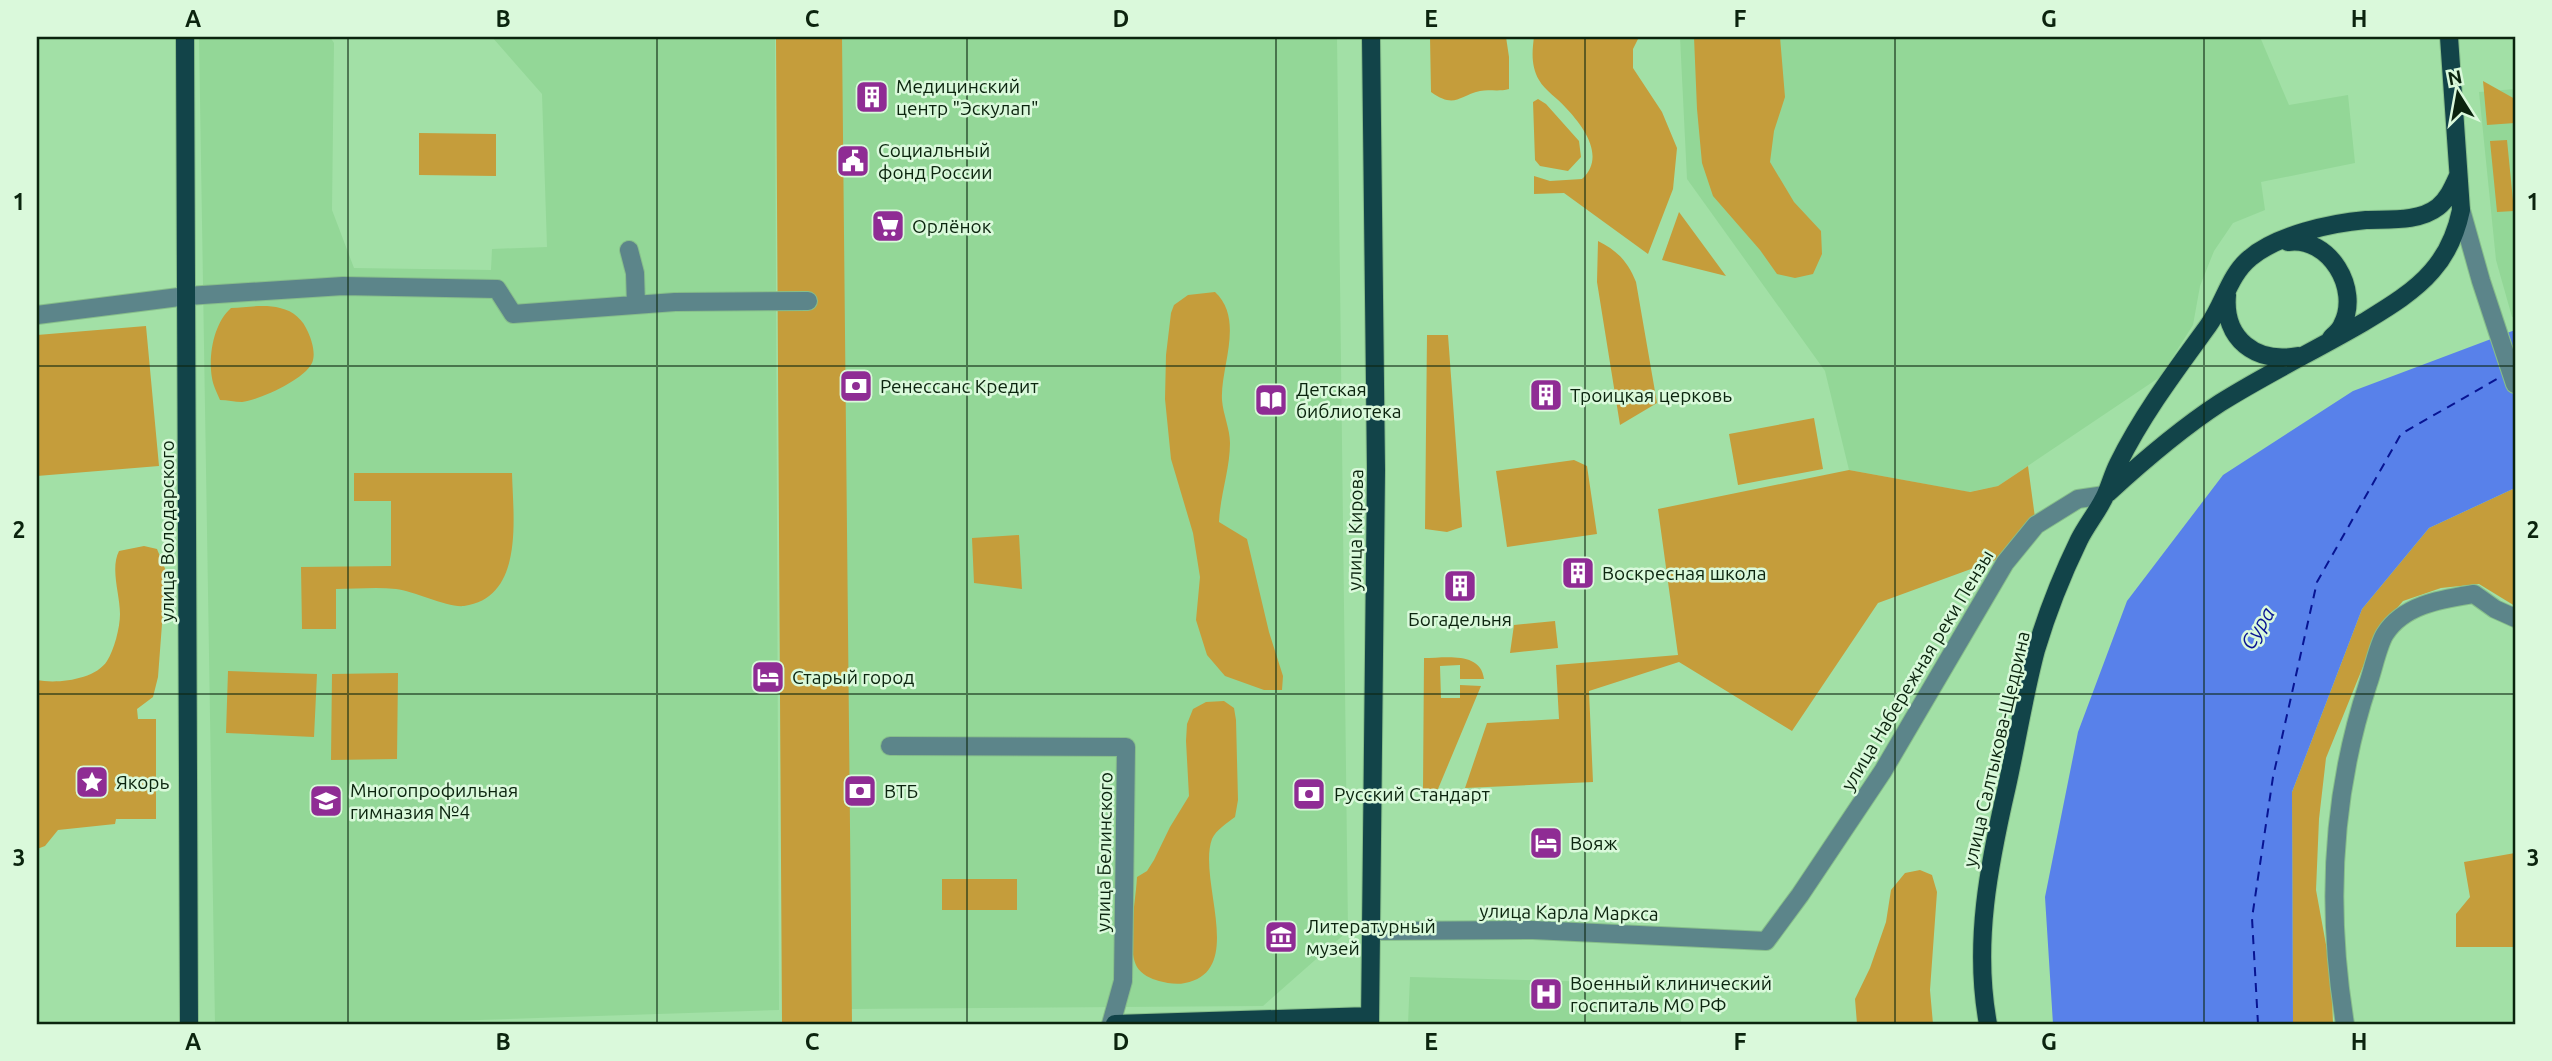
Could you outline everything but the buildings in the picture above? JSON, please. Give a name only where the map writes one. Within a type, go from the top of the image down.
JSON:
[{"type":"main road","name":"улица Володарского","points":[[186,37],[189,1024]]},
{"type":"main road","name":"улица Кирова","points":[[1370,1020],[1377,470],[1371,37]]},
{"type":"main road","points":[[2449,37],[2461,210]]},
{"type":"main road","points":[[2105,495],[2150,408],[2214,317],[2237,271],[2249,258],[2276,243],[2336,224],[2404,218],[2430,212],[2440,206],[2458,176]]},
{"type":"main road","name":"улица Набережная реки Пензы","points":[[2105,495],[2185,427],[2221,403],[2396,301],[2431,273],[2457,232],[2461,210]]},
{"type":"main road","points":[[2228,288],[2226,307],[2229,320],[2239,338],[2253,352],[2265,357],[2288,358],[2319,348],[2342,325],[2346,312],[2347,300],[2339,270],[2321,249],[2308,243],[2276,243]]},
{"type":"main road","name":"улица Салтыкова-Щедрина","points":[[1987,1024],[1981,955],[1984,905],[1998,824],[2037,650],[2080,538],[2105,495]]},
{"type":"main road","points":[[1113,1024],[1370,1020]]},
{"type":"street","points":[[2461,210],[2515,384]]},
{"type":"street","points":[[629,250],[635,273],[636,305]]},
{"type":"street","points":[[37,315],[187,296],[343,286],[497,289],[513,314],[636,305],[808,301]]},
{"type":"street","name":"улица Набережная реки Пензы","points":[[1766,941],[1800,895],[1882,771],[2005,563],[2036,525],[2078,499],[2105,495]]},
{"type":"street","points":[[2345,1024],[2339,988],[2333,896],[2338,812],[2353,730],[2385,634],[2409,611],[2440,599],[2474,594],[2495,609],[2515,618]]},
{"type":"street","name":"улица Белинского","points":[[890,746],[1126,747],[1124,981],[1113,1024]]},
{"type":"street","name":"улица Карла Маркса","points":[[1370,931],[1533,930],[1766,941]]},
{"type":"shaded area","points":[[199,37],[330,37],[334,43],[332,210],[354,268],[491,270],[492,249],[547,247],[542,94],[492,37],[775,37],[779,1010],[355,1024],[215,1024]]},
{"type":"shaded area","points":[[776,37],[842,37],[852,1024],[782,1024]]},
{"type":"shaded area","points":[[838,37],[1337,37],[1348,931],[1263,1006],[849,1009]]},
{"type":"shaded area","points":[[1430,37],[1506,37],[1509,89],[1480,91],[1456,100],[1446,100],[1431,92]]},
{"type":"shaded area","points":[[1534,37],[1639,37],[1633,49],[1633,68],[1662,112],[1677,148],[1673,189],[1648,254],[1564,193],[1534,194],[1534,176],[1550,181],[1582,179],[1589,170],[1592,152],[1590,142],[1579,124],[1539,80],[1533,59]]},
{"type":"shaded area","points":[[1680,37],[2260,37],[2289,105],[2348,95],[2355,163],[2261,182],[2265,210],[2233,223],[2214,251],[2200,286],[2193,325],[2160,377],[1998,486],[1969,492],[1849,470],[1825,371],[1687,179]]},
{"type":"shaded area","points":[[1694,37],[1780,37],[1785,97],[1774,131],[1770,162],[1794,202],[1821,231],[1822,254],[1813,274],[1795,278],[1777,274],[1713,196],[1702,163]]},
{"type":"shaded area","points":[[2483,81],[2515,99],[2515,123],[2487,125]]},
{"type":"shaded area","points":[[2515,89],[2515,316],[2512,317],[2496,260],[2479,92]]},
{"type":"shaded area","points":[[1538,99],[1546,104],[1579,141],[1581,157],[1568,171],[1540,166],[1535,160],[1533,102]]},
{"type":"shaded area","points":[[419,133],[496,134],[496,176],[419,175]]},
{"type":"shaded area","points":[[2507,140],[2514,211],[2497,212],[2490,141]]},
{"type":"shaded area","points":[[1679,212],[1726,276],[1662,260]]},
{"type":"shaded area","points":[[1598,241],[1622,258],[1636,282],[1657,403],[1620,425],[1597,282]]},
{"type":"shaded area","points":[[1215,292],[1224,303],[1230,330],[1222,400],[1230,438],[1230,453],[1219,522],[1247,539],[1269,632],[1283,676],[1282,690],[1264,690],[1225,676],[1207,655],[1196,620],[1200,577],[1193,533],[1171,459],[1165,399],[1166,355],[1174,305],[1188,295]]},
{"type":"shaded area","points":[[256,306],[290,311],[301,320],[311,339],[314,356],[312,363],[291,382],[259,397],[242,402],[220,400],[212,378],[212,350],[220,322],[231,308]]},
{"type":"shaded area","points":[[146,326],[159,466],[37,476],[37,335]]},
{"type":"shaded area","points":[[1427,335],[1448,335],[1462,527],[1447,532],[1425,529]]},
{"type":"shaded area","points":[[1814,418],[1823,469],[1738,485],[1729,434]]},
{"type":"shaded area","points":[[1574,460],[1587,466],[1597,534],[1507,547],[1496,471]]},
{"type":"shaded area","points":[[2028,466],[2036,525],[2012,554],[1878,603],[1792,731],[1679,662],[1589,691],[1593,782],[1465,788],[1487,723],[1559,719],[1556,665],[1678,655],[1658,509],[1849,470],[1970,492],[1998,486]]},
{"type":"shaded area","points":[[354,473],[512,473],[514,511],[511,553],[506,572],[497,588],[484,600],[464,606],[396,589],[336,589],[336,629],[302,629],[301,567],[391,566],[391,501],[354,501]]},
{"type":"shaded area","points":[[2515,488],[2515,606],[2479,584],[2441,588],[2403,601],[2377,632],[2326,758],[2319,819],[2316,890],[2331,972],[2333,1024],[2293,1024],[2292,792],[2362,609],[2429,528]]},
{"type":"shaded area","points":[[1019,535],[1022,589],[974,583],[972,538]]},
{"type":"shaded area","points":[[144,546],[157,549],[166,571],[158,677],[153,697],[137,709],[138,719],[156,719],[156,819],[116,819],[115,824],[58,830],[45,846],[37,849],[37,680],[75,679],[94,673],[107,661],[120,620],[116,558],[119,551]]},
{"type":"shaded area","points":[[1555,621],[1558,648],[1510,653],[1514,625]]},
{"type":"shaded area","points":[[1451,657],[1469,660],[1481,670],[1484,679],[1460,679],[1460,665],[1440,666],[1441,698],[1460,698],[1460,685],[1481,686],[1438,789],[1423,790],[1424,658]]},
{"type":"shaded area","points":[[228,671],[317,674],[314,737],[226,733]]},
{"type":"shaded area","points":[[398,673],[397,759],[331,760],[332,674]]},
{"type":"shaded area","points":[[1224,701],[1234,708],[1236,720],[1238,800],[1235,817],[1212,839],[1209,856],[1217,943],[1213,961],[1203,975],[1185,983],[1175,984],[1144,974],[1134,959],[1132,936],[1137,877],[1147,871],[1189,796],[1186,741],[1187,724],[1193,709],[1206,702]]},
{"type":"shaded area","points":[[2515,853],[2515,947],[2456,947],[2456,914],[2470,897],[2464,862]]},
{"type":"shaded area","points":[[1920,870],[1932,875],[1937,892],[1930,990],[1933,1024],[1857,1024],[1855,999],[1870,968],[1886,922],[1891,890],[1905,873]]},
{"type":"shaded area","points":[[942,879],[1017,879],[1017,910],[942,910]]},
{"type":"shaded area","name":"Военный клинический госпиталь МО РФ","points":[[1410,977],[1682,984],[1681,1024],[1408,1024]]},
{"type":"water","name":"Сура","points":[[2515,330],[2515,488],[2429,528],[2362,609],[2292,792],[2293,1024],[2053,1024],[2045,897],[2078,732],[2127,601],[2223,475],[2353,391]]},
{"type":"ferry route","points":[[2258,1024],[2252,918],[2273,777],[2317,582],[2401,434],[2502,376]]},
{"type":"place","name":"Медицинский центр \"Эскулап\"","points":[[872,97]]},
{"type":"place","name":"Социальный фонд России","points":[[853,161]]},
{"type":"place","name":"Орлёнок","points":[[888,226]]},
{"type":"place","name":"Ренессанс Кредит","points":[[856,386]]},
{"type":"place","name":"Троицкая церковь","points":[[1546,395]]},
{"type":"place","name":"Детская библиотека","points":[[1271,400]]},
{"type":"place","name":"Воскресная школа","points":[[1578,573]]},
{"type":"place","name":"Богадельня","points":[[1460,586]]},
{"type":"place","name":"Старый город","points":[[768,677]]},
{"type":"place","name":"Якорь","points":[[92,782]]},
{"type":"place","name":"ВТБ","points":[[860,791]]},
{"type":"place","name":"Русский Стандарт","points":[[1309,794]]},
{"type":"place","name":"Многопрофильная гимназия №4","points":[[326,801]]},
{"type":"place","name":"Вояж","points":[[1546,843]]},
{"type":"place","name":"Литературный музей","points":[[1281,937]]},
{"type":"place","name":"Военный клинический госпиталь МО РФ","points":[[1546,994]]}]
